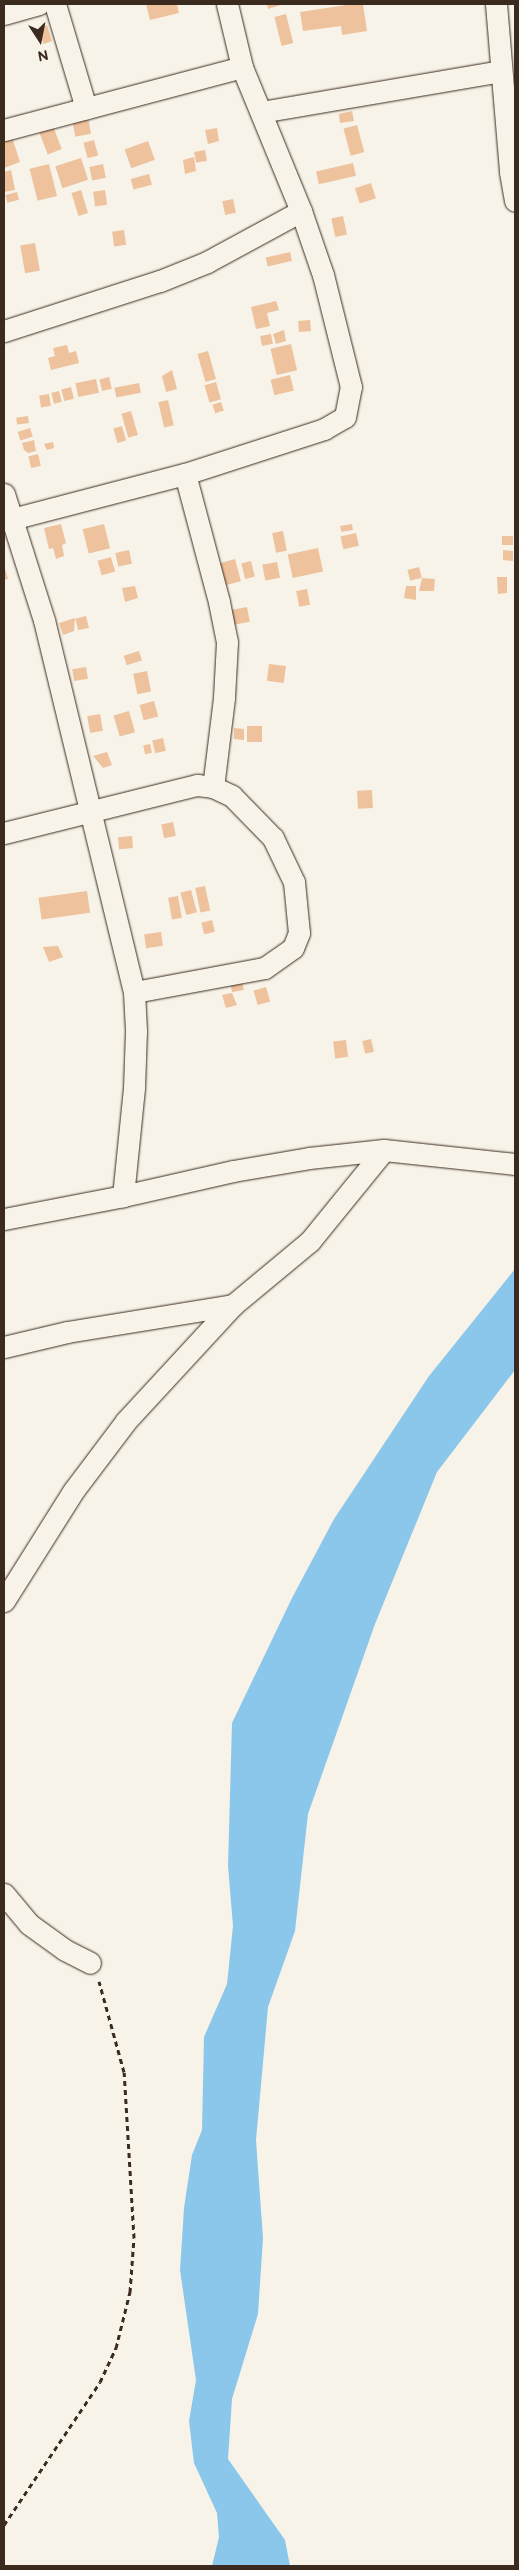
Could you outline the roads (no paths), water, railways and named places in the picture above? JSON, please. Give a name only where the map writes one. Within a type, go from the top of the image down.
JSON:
[{"type":"street","points":[[4,14],[39,4]]},
{"type":"street","points":[[55,4],[86,108]]},
{"type":"street","points":[[8,520],[185,474],[324,429],[345,417],[351,387],[323,275],[301,211],[242,67],[227,4]]},
{"type":"street","points":[[496,4],[515,200]]},
{"type":"street","points":[[4,130],[242,67]]},
{"type":"street","points":[[261,112],[501,71]]},
{"type":"street","points":[[4,331],[160,282],[207,262],[301,211]]},
{"type":"street","points":[[185,474],[219,602],[226,642],[224,698],[213,787]]},
{"type":"street","points":[[4,494],[8,520],[44,620],[134,992],[136,1031],[134,1088],[123,1196]]},
{"type":"street","points":[[4,833],[197,785],[213,787],[232,796],[272,838],[283,856],[294,882],[299,933],[293,948],[264,968],[134,992]]},
{"type":"street","points":[[4,1602],[74,1490],[126,1422],[233,1305],[310,1241],[384,1150]]},
{"type":"street","points":[[4,1219],[123,1196],[232,1170],[309,1158],[384,1150],[515,1164]]},
{"type":"street","points":[[4,1347],[67,1332],[233,1305]]},
{"type":"street","points":[[4,1894],[29,1924],[65,1950],[90,1963]]},
{"type":"water","points":[[515,1269],[515,1370],[437,1472],[375,1624],[308,1814],[295,1931],[268,2007],[256,2140],[263,2238],[258,2314],[232,2399],[228,2459],[285,2540],[290,2566],[212,2566],[219,2537],[217,2513],[194,2463],[189,2421],[196,2380],[180,2270],[184,2208],[192,2155],[202,2130],[204,2037],[227,1984],[233,1926],[228,1866],[232,1723],[292,1598],[334,1519],[429,1376]]}]
